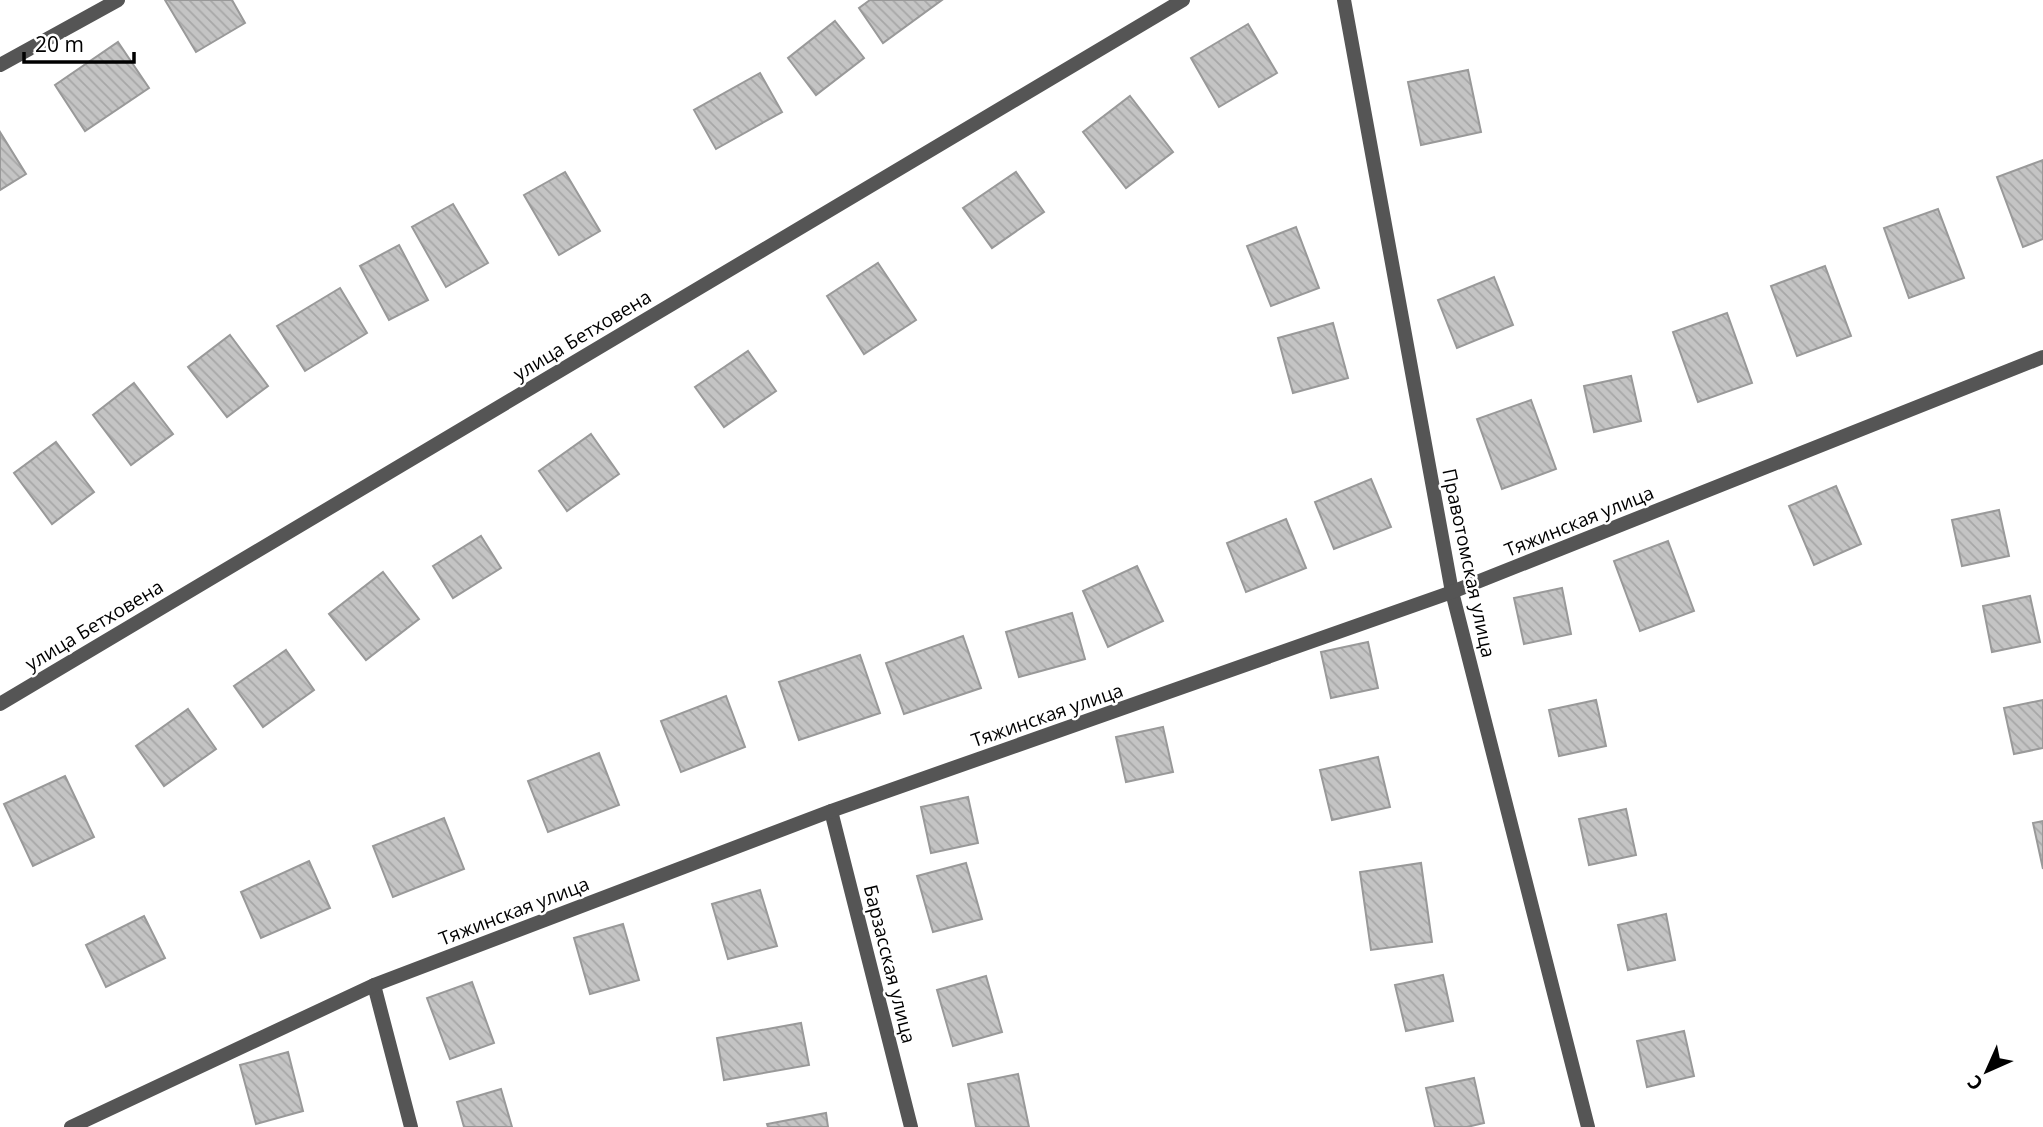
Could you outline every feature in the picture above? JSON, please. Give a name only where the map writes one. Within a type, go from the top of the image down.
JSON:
[{"type":"street","points":[[0,65],[118,0]]},
{"type":"street","name":"улица Бетховена","points":[[0,704],[1183,0]]},
{"type":"street","name":"Правотомская улица","points":[[1344,0],[1452,592],[1588,1127]]},
{"type":"street","name":"Тяжинская улица","points":[[71,1127],[374,985],[831,811],[1452,592],[2043,357]]},
{"type":"street","name":"Барзасская улица","points":[[831,811],[911,1127]]},
{"type":"street","points":[[374,985],[411,1127]]},
{"type":"building","points":[[165,0],[232,0],[245,23],[196,52]]},
{"type":"building","points":[[870,0],[942,0],[883,43],[859,8]]},
{"type":"building","points":[[835,21],[864,58],[816,95],[788,58]]},
{"type":"building","points":[[1248,24],[1277,73],[1219,107],[1191,58]]},
{"type":"building","points":[[118,42],[149,88],[85,131],[55,85]]},
{"type":"building","points":[[1468,70],[1481,132],[1421,145],[1408,82]]},
{"type":"building","points":[[760,73],[782,112],[716,149],[694,110]]},
{"type":"building","points":[[1130,96],[1173,152],[1126,188],[1083,132]]},
{"type":"building","points":[[0,132],[26,174],[0,190]]},
{"type":"building","points":[[2043,160],[2043,239],[2023,247],[1997,177]]},
{"type":"building","points":[[565,172],[600,231],[559,255],[524,195]]},
{"type":"building","points":[[1016,172],[1044,212],[992,248],[963,208]]},
{"type":"building","points":[[453,204],[488,263],[446,287],[412,227]]},
{"type":"building","points":[[1938,209],[1964,278],[1909,298],[1884,228]]},
{"type":"building","points":[[1296,227],[1319,288],[1271,306],[1247,246]]},
{"type":"building","points":[[399,245],[428,300],[389,320],[360,266]]},
{"type":"building","points":[[878,263],[916,320],[864,354],[827,296]]},
{"type":"building","points":[[1825,266],[1851,336],[1797,356],[1771,286]]},
{"type":"building","points":[[1494,277],[1513,325],[1457,348],[1438,300]]},
{"type":"building","points":[[340,288],[367,333],[305,371],[277,326]]},
{"type":"building","points":[[1727,313],[1752,383],[1698,402],[1673,332]]},
{"type":"building","points":[[1333,323],[1348,378],[1293,393],[1278,338]]},
{"type":"building","points":[[230,335],[268,386],[227,417],[188,367]]},
{"type":"building","points":[[748,351],[776,391],[724,427],[695,387]]},
{"type":"building","points":[[1631,376],[1641,421],[1594,432],[1584,386]]},
{"type":"building","points":[[134,383],[173,434],[131,465],[93,415]]},
{"type":"building","points":[[1531,400],[1556,469],[1502,489],[1477,419]]},
{"type":"building","points":[[591,434],[619,474],[567,511],[539,471]]},
{"type":"building","points":[[56,442],[94,492],[52,524],[14,473]]},
{"type":"building","points":[[1371,479],[1391,527],[1334,549],[1315,502]]},
{"type":"building","points":[[1836,486],[1861,544],[1814,565],[1789,506]]},
{"type":"building","points":[[1999,510],[2009,556],[1962,566],[1952,520]]},
{"type":"building","points":[[1286,519],[1306,568],[1246,592],[1227,543]]},
{"type":"building","points":[[481,536],[501,568],[453,598],[433,566]]},
{"type":"building","points":[[1668,541],[1694,611],[1640,631],[1614,561]]},
{"type":"building","points":[[1137,566],[1163,621],[1108,647],[1083,591]]},
{"type":"building","points":[[383,572],[419,619],[366,660],[329,614]]},
{"type":"building","points":[[1562,588],[1571,634],[1524,644],[1514,598]]},
{"type":"building","points":[[2030,596],[2040,642],[1992,652],[1983,606]]},
{"type":"building","points":[[1072,613],[1085,659],[1019,677],[1006,632]]},
{"type":"building","points":[[963,636],[981,688],[904,714],[886,663]]},
{"type":"building","points":[[1368,642],[1378,688],[1331,698],[1321,652]]},
{"type":"building","points":[[286,650],[314,690],[263,727],[234,686]]},
{"type":"building","points":[[860,655],[880,713],[799,740],[779,682]]},
{"type":"building","points":[[726,696],[745,747],[681,772],[661,721]]},
{"type":"building","points":[[1596,700],[1606,746],[1559,756],[1549,710]]},
{"type":"building","points":[[2043,700],[2043,748],[2014,754],[2004,708]]},
{"type":"building","points":[[188,709],[216,749],[164,786],[136,746]]},
{"type":"building","points":[[1163,727],[1173,772],[1126,782],[1116,737]]},
{"type":"building","points":[[599,753],[619,805],[548,832],[528,781]]},
{"type":"building","points":[[1378,757],[1390,807],[1332,820],[1320,770]]},
{"type":"building","points":[[65,776],[94,837],[33,866],[4,804]]},
{"type":"building","points":[[968,797],[978,843],[931,853],[921,807]]},
{"type":"building","points":[[1626,809],[1636,855],[1589,865],[1579,819]]},
{"type":"building","points":[[444,818],[464,869],[393,897],[373,846]]},
{"type":"building","points":[[2043,821],[2043,869],[2033,823]]},
{"type":"building","points":[[309,861],[330,908],[261,938],[241,892]]},
{"type":"building","points":[[966,863],[982,919],[933,932],[917,876]]},
{"type":"building","points":[[1421,863],[1432,942],[1371,950],[1360,872]]},
{"type":"building","points":[[760,890],[777,946],[728,959],[712,904]]},
{"type":"building","points":[[1666,914],[1675,960],[1628,970],[1618,925]]},
{"type":"building","points":[[144,916],[165,958],[106,987],[86,945]]},
{"type":"building","points":[[623,924],[639,980],[590,994],[574,938]]},
{"type":"building","points":[[1443,975],[1453,1021],[1406,1031],[1395,985]]},
{"type":"building","points":[[986,976],[1002,1032],[953,1046],[937,990]]},
{"type":"building","points":[[472,982],[494,1043],[450,1059],[427,998]]},
{"type":"building","points":[[801,1023],[809,1065],[724,1080],[717,1038]]},
{"type":"building","points":[[1684,1031],[1694,1076],[1647,1087],[1637,1041]]},
{"type":"building","points":[[288,1052],[303,1111],[256,1124],[240,1065]]},
{"type":"building","points":[[1018,1074],[1029,1127],[976,1127],[968,1084]]},
{"type":"building","points":[[1474,1078],[1484,1123],[1467,1127],[1435,1127],[1426,1088]]},
{"type":"building","points":[[501,1089],[512,1127],[464,1127],[457,1102]]},
{"type":"building","points":[[826,1113],[828,1127],[768,1127],[767,1124]]}]
